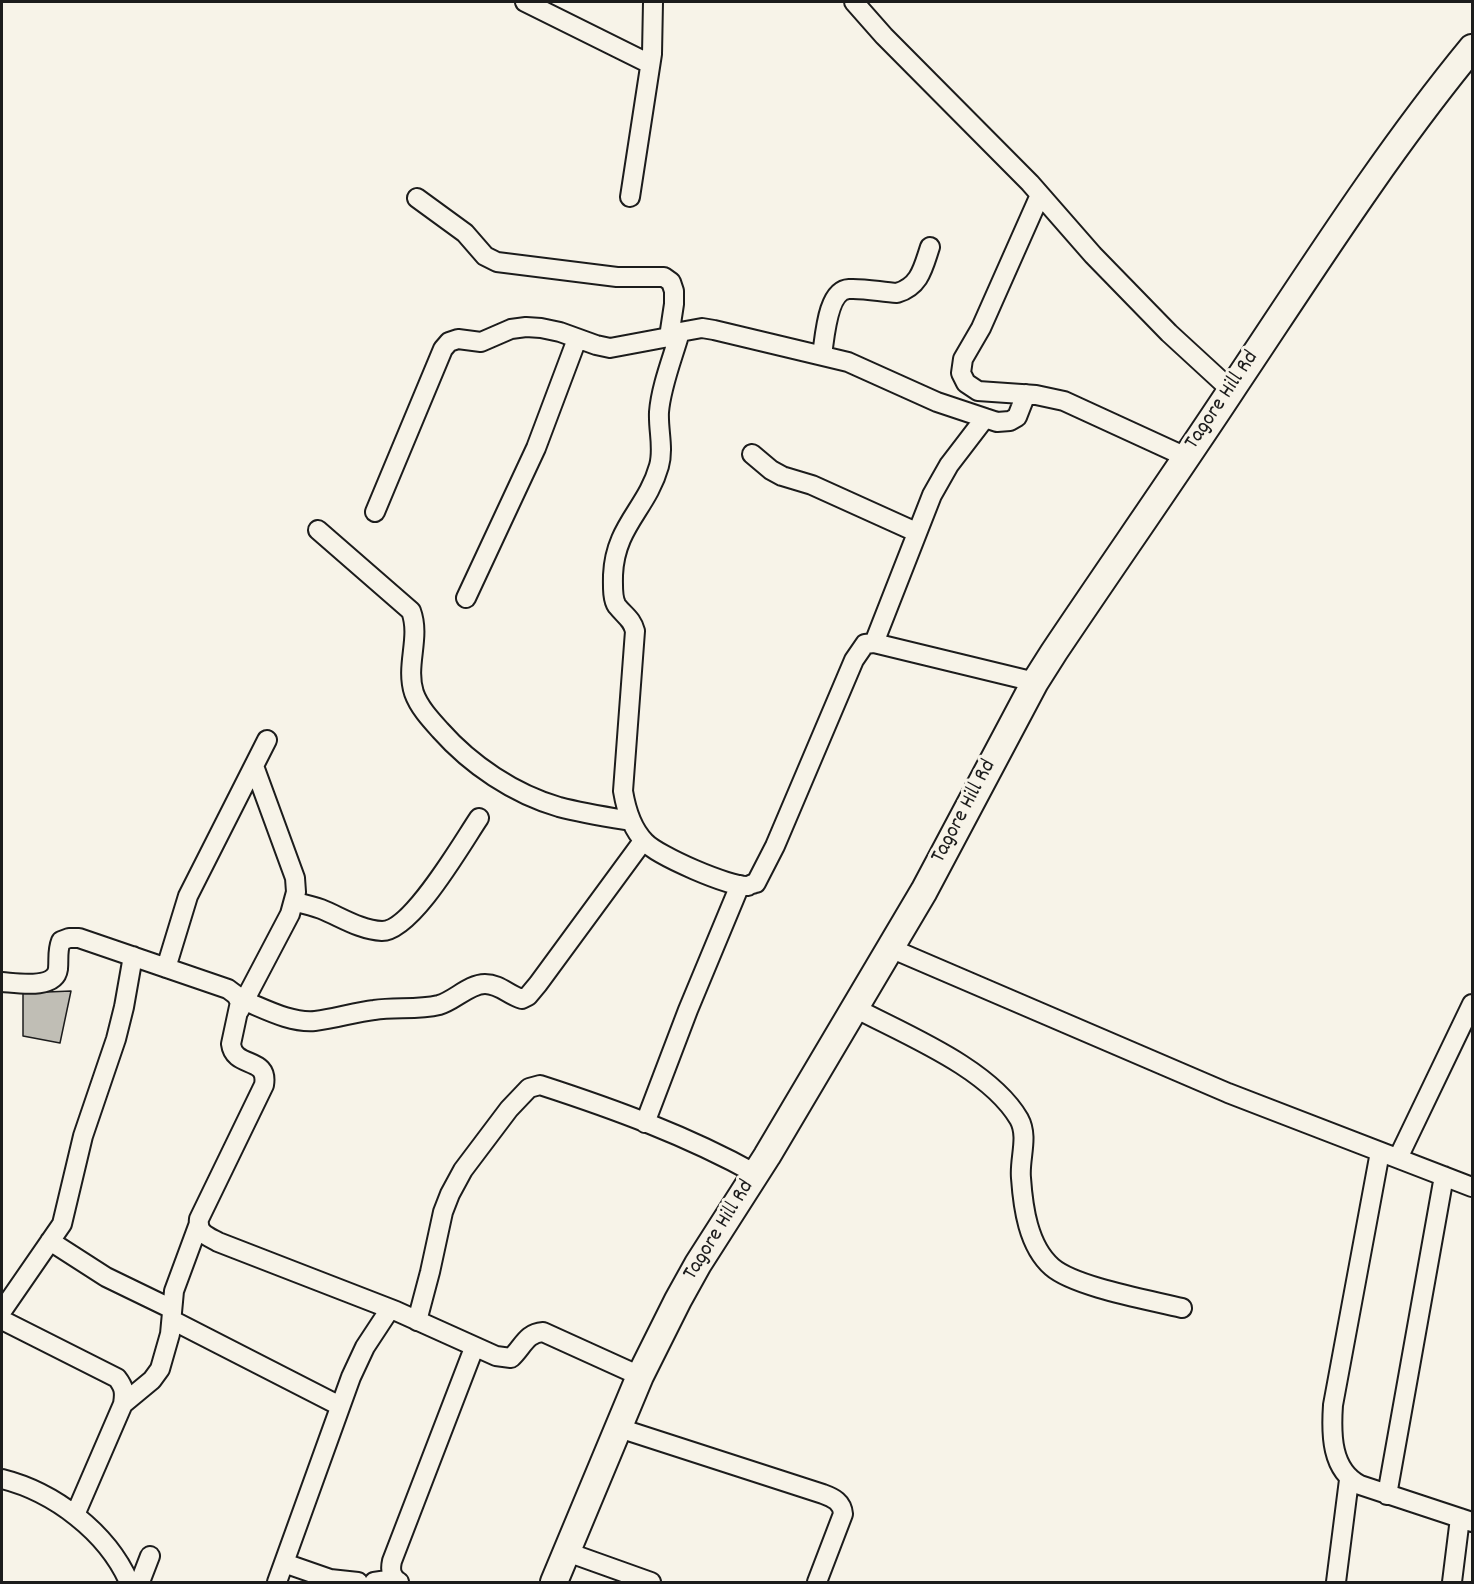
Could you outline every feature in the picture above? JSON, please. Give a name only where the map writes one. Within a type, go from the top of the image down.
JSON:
[{"type":"main road","name":"Tagore Hill Rd","points":[[554,1582],[640,1376],[669,1316],[698,1264],[756,1174],[924,891],[1035,682],[1232,390],[1329,241],[1445,81],[1473,48]]},
{"type":"street","points":[[525,2],[650,64]]},
{"type":"street","points":[[630,197],[650,64],[653,2]]},
{"type":"street","points":[[854,2],[884,36],[1010,162],[1093,255],[1162,326],[1232,390]]},
{"type":"street","points":[[1035,189],[985,319],[963,359],[961,373],[966,383],[978,391],[1049,397],[1078,406],[1186,457]]},
{"type":"street","points":[[417,198],[465,233],[485,256],[497,262],[617,277],[664,277],[671,282],[674,291],[674,335],[661,398],[659,466],[642,502],[624,530],[614,558],[613,576],[616,604],[633,621],[635,631],[623,791],[631,821],[643,841],[655,851],[703,873],[740,885],[748,886],[756,883],[763,873],[854,660],[865,644],[874,643],[1035,682]]},
{"type":"street","points":[[822,355],[832,300],[838,292],[848,289],[897,293],[904,291],[913,286],[922,274],[930,247]]},
{"type":"street","points":[[375,512],[443,349],[449,342],[458,339],[481,342],[511,329],[526,327],[560,332],[610,348],[674,335],[691,329],[714,330],[848,362],[909,391],[997,422],[1010,421],[1017,417],[1026,394]]},
{"type":"street","points":[[466,598],[536,448],[578,339]]},
{"type":"street","points":[[874,643],[928,503],[945,472],[985,418]]},
{"type":"street","points":[[752,454],[782,476],[812,484],[916,532]]},
{"type":"street","points":[[318,530],[411,611],[415,622],[410,671],[414,693],[420,706],[452,743],[494,776],[536,799],[559,807],[631,821]]},
{"type":"street","points":[[166,968],[188,896],[267,740]]},
{"type":"street","points":[[123,1404],[152,1380],[160,1369],[166,1354],[174,1292],[206,1203],[264,1085],[264,1072],[237,1057],[232,1051],[231,1044],[242,1007],[295,902],[296,892],[295,878],[254,766]]},
{"type":"street","points":[[295,902],[322,910],[364,928],[383,931],[395,928],[415,910],[479,818]]},
{"type":"street","points":[[242,1007],[289,1018],[314,1021],[375,1010],[447,1003],[481,984],[492,984],[502,988],[513,997],[522,999],[528,996],[538,984],[643,841]]},
{"type":"street","points":[[645,1123],[688,1010],[740,885]]},
{"type":"street","points":[[2,982],[46,983],[54,979],[58,972],[58,949],[61,940],[79,939],[228,989],[236,995],[242,1007]]},
{"type":"street","points":[[890,948],[1219,1089],[1473,1187]]},
{"type":"street","points":[[2,1311],[62,1224],[83,1136],[116,1039],[133,956]]},
{"type":"street","points":[[1398,1158],[1473,1004]]},
{"type":"street","points":[[855,1008],[973,1072],[1011,1107],[1021,1123],[1023,1136],[1020,1174],[1028,1226],[1043,1258],[1052,1267],[1082,1282],[1182,1308]]},
{"type":"street","points":[[417,1321],[443,1212],[450,1194],[463,1170],[509,1109],[529,1088],[540,1085],[645,1123],[697,1143],[756,1174]]},
{"type":"street","points":[[1336,1582],[1349,1480],[1336,1456],[1332,1439],[1333,1405],[1380,1152]]},
{"type":"street","points":[[1387,1495],[1444,1176]]},
{"type":"street","points":[[198,1226],[201,1233],[218,1242],[390,1309],[496,1356],[511,1358],[528,1337],[543,1332],[640,1376]]},
{"type":"street","points":[[50,1241],[106,1277],[340,1406]]},
{"type":"street","points":[[277,1582],[358,1361],[390,1309]]},
{"type":"street","points":[[2,1320],[117,1378],[123,1385],[125,1394],[123,1404],[75,1515]]},
{"type":"street","points":[[374,1582],[397,1581],[390,1570],[392,1561],[474,1348]]},
{"type":"street","points":[[619,1428],[835,1499],[843,1507],[843,1514],[818,1582]]},
{"type":"street","points":[[2,1479],[30,1488],[75,1515],[113,1555],[129,1582]]},
{"type":"street","points":[[1349,1480],[1387,1495],[1466,1520],[1452,1582]]},
{"type":"street","points":[[567,1552],[651,1582]]},
{"type":"street","points":[[140,1582],[150,1556]]},
{"type":"street","points":[[284,1563],[330,1579],[358,1582]]},
{"type":"building","points":[[71,991],[60,1043],[23,1036],[23,993]]}]
